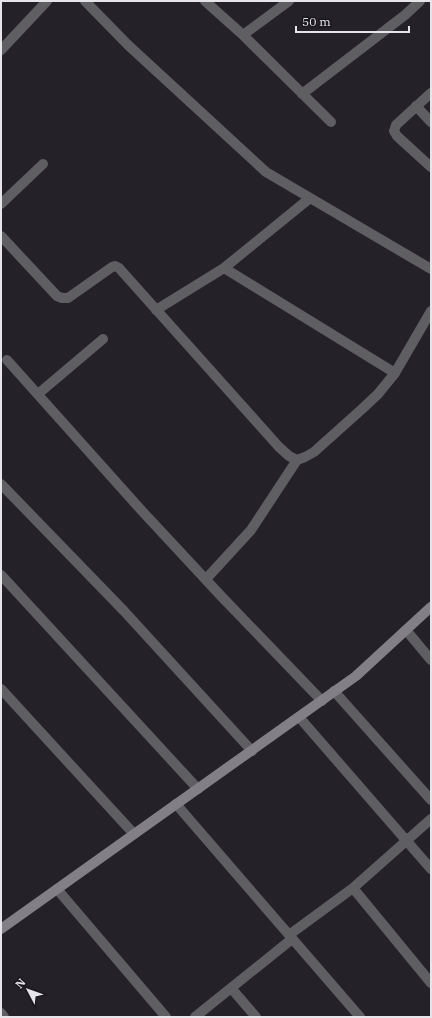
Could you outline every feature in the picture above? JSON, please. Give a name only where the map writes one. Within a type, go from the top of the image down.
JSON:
[{"type":"main road","points":[[1,929],[356,676],[431,607]]},
{"type":"street","points":[[1,50],[47,1]]},
{"type":"street","points":[[85,1],[128,45],[266,172],[431,268]]},
{"type":"street","points":[[205,1],[243,35],[331,122]]},
{"type":"street","points":[[243,35],[289,1]]},
{"type":"street","points":[[302,94],[405,15],[420,1]]},
{"type":"street","points":[[431,93],[396,125],[394,131],[397,136],[431,167]]},
{"type":"street","points":[[416,106],[431,122]]},
{"type":"street","points":[[1,204],[43,164]]},
{"type":"street","points":[[156,310],[224,268],[310,198]]},
{"type":"street","points":[[1,236],[57,296],[62,298],[68,298],[112,267],[115,266],[119,268],[279,448],[288,456],[297,460]]},
{"type":"street","points":[[224,268],[395,374]]},
{"type":"street","points":[[206,579],[251,530],[297,460],[314,452],[346,424],[378,394],[395,374],[431,311]]},
{"type":"street","points":[[38,394],[103,339]]},
{"type":"street","points":[[7,360],[137,505],[322,701]]},
{"type":"street","points":[[1,484],[124,611],[252,751]]},
{"type":"street","points":[[1,575],[198,788]]},
{"type":"street","points":[[406,630],[431,660]]},
{"type":"street","points":[[1,689],[134,834]]},
{"type":"street","points":[[334,692],[431,800]]},
{"type":"street","points":[[299,717],[431,869]]},
{"type":"street","points":[[176,804],[360,1017]]},
{"type":"street","points":[[195,1017],[290,937],[352,888],[431,819]]},
{"type":"street","points":[[352,888],[431,983]]},
{"type":"street","points":[[57,889],[166,1017]]},
{"type":"street","points":[[231,988],[256,1017]]},
{"type":"street","points":[[1,1013],[4,1017]]}]
